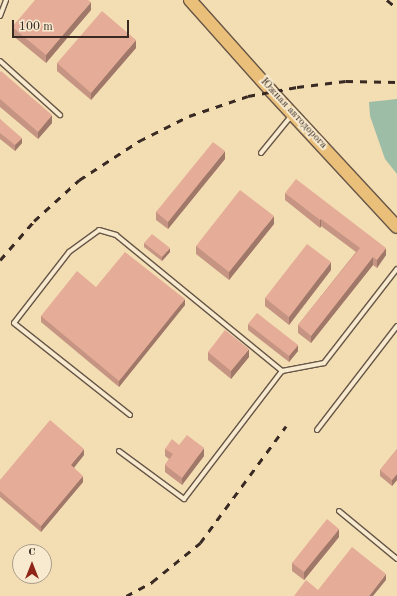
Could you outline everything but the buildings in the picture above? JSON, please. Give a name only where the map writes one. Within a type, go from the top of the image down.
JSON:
[{"type":"main road","name":"Южная автодорога","points":[[190,0],[292,115],[397,227]]},
{"type":"lane","points":[[0,16],[6,0]]},
{"type":"lane","points":[[0,61],[60,115]]},
{"type":"lane","points":[[261,153],[292,115]]},
{"type":"lane","points":[[130,414],[14,323],[69,252],[99,230],[116,235],[282,371]]},
{"type":"lane","points":[[119,451],[184,499],[282,371],[324,363],[397,269]]},
{"type":"lane","points":[[317,430],[397,326]]},
{"type":"lane","points":[[339,512],[397,559]]},
{"type":"shaded area","points":[[397,99],[397,174],[385,159],[370,116],[369,102]]},
{"type":"railway","points":[[387,0],[397,8]]},
{"type":"railway","points":[[0,260],[34,221],[79,180],[139,141],[189,116],[248,96],[297,87],[346,81],[397,82]]},
{"type":"railway","points":[[126,596],[152,582],[200,543],[286,426]]}]
